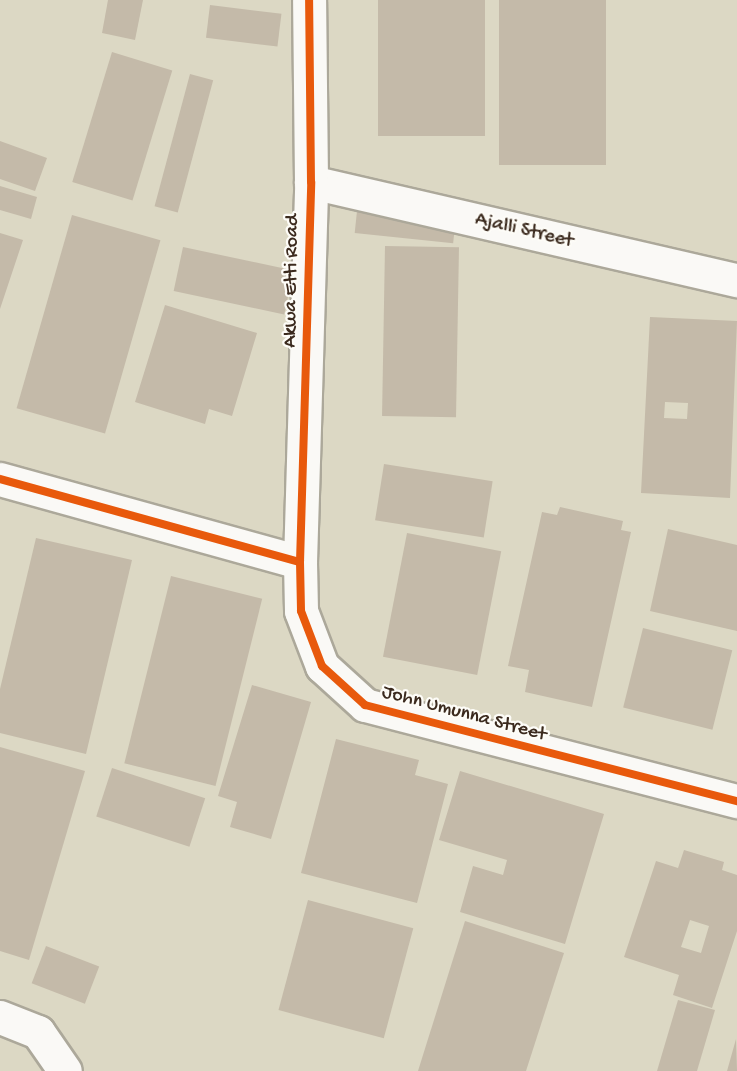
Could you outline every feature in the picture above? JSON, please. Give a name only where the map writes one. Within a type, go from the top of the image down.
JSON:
[{"type":"street","name":"Akwa Etti Road","points":[[300,562],[311,182],[302,2]]},
{"type":"street","name":"Ajalli Street","points":[[311,182],[737,280]]},
{"type":"street","points":[[0,479],[300,562]]},
{"type":"street","name":"John Umunna Street","points":[[300,562],[301,611],[322,666],[365,705],[737,801]]},
{"type":"street","points":[[0,1017],[38,1032],[65,1071]]},
{"type":"building","points":[[108,0],[143,0],[135,40],[102,33]]},
{"type":"building","points":[[378,0],[485,0],[485,136],[378,136]]},
{"type":"building","points":[[499,0],[606,0],[606,165],[499,165]]},
{"type":"building","points":[[210,5],[281,14],[277,47],[206,38]]},
{"type":"building","points":[[112,52],[172,70],[132,200],[72,182]]},
{"type":"building","points":[[190,74],[213,80],[178,213],[155,206]]},
{"type":"building","points":[[0,141],[47,158],[35,191],[0,179]]},
{"type":"building","points":[[0,186],[37,197],[31,219],[0,210]]},
{"type":"building","points":[[357,211],[455,221],[453,243],[355,233]]},
{"type":"building","points":[[72,215],[160,240],[105,434],[17,408]]},
{"type":"building","points":[[0,233],[23,240],[0,309]]},
{"type":"building","points":[[385,246],[459,247],[456,417],[382,416]]},
{"type":"building","points":[[183,247],[294,270],[284,315],[174,291]]},
{"type":"building","points":[[165,305],[257,333],[232,416],[209,409],[205,424],[135,402]]},
{"type":"building","points":[[650,317],[737,321],[730,498],[641,493]],"holes":[[[665,402],[688,403],[687,419],[664,418]]]},
{"type":"building","points":[[384,464],[493,481],[484,538],[375,520]]},
{"type":"building","points":[[560,507],[623,521],[621,530],[631,532],[592,707],[525,692],[529,670],[508,666],[542,512],[557,515]]},
{"type":"building","points":[[668,529],[737,545],[737,631],[650,611]]},
{"type":"building","points":[[407,533],[501,551],[477,675],[383,657]]},
{"type":"building","points":[[36,538],[132,560],[86,754],[0,733],[0,689]]},
{"type":"building","points":[[171,576],[262,599],[216,786],[124,763]]},
{"type":"building","points":[[643,628],[732,650],[712,730],[623,708]]},
{"type":"building","points":[[252,685],[311,702],[271,839],[230,827],[237,802],[218,796]]},
{"type":"building","points":[[336,739],[419,760],[415,775],[448,784],[417,903],[301,873]]},
{"type":"building","points":[[0,747],[85,771],[29,960],[0,951]]},
{"type":"building","points":[[112,768],[205,798],[189,847],[96,817]]},
{"type":"building","points":[[460,771],[604,814],[565,944],[460,912],[473,866],[503,875],[507,860],[439,840]]},
{"type":"building","points":[[684,850],[724,862],[722,870],[737,875],[737,931],[712,1008],[673,995],[679,975],[624,957],[656,861],[678,868]],"holes":[[[690,920],[709,926],[701,953],[681,947]]]},
{"type":"building","points":[[308,900],[413,928],[384,1038],[278,1010]]},
{"type":"building","points":[[465,921],[564,953],[526,1071],[418,1071]]},
{"type":"building","points":[[46,946],[99,966],[85,1004],[32,983]]},
{"type":"building","points":[[678,1000],[715,1010],[697,1071],[657,1071]]},
{"type":"building","points":[[736,1039],[737,1071],[727,1071]]},
{"type":"cycle path","points":[[300,562],[311,182],[309,0]]},
{"type":"cycle path","points":[[0,479],[300,562],[301,611],[322,666],[365,705],[737,801]]}]
